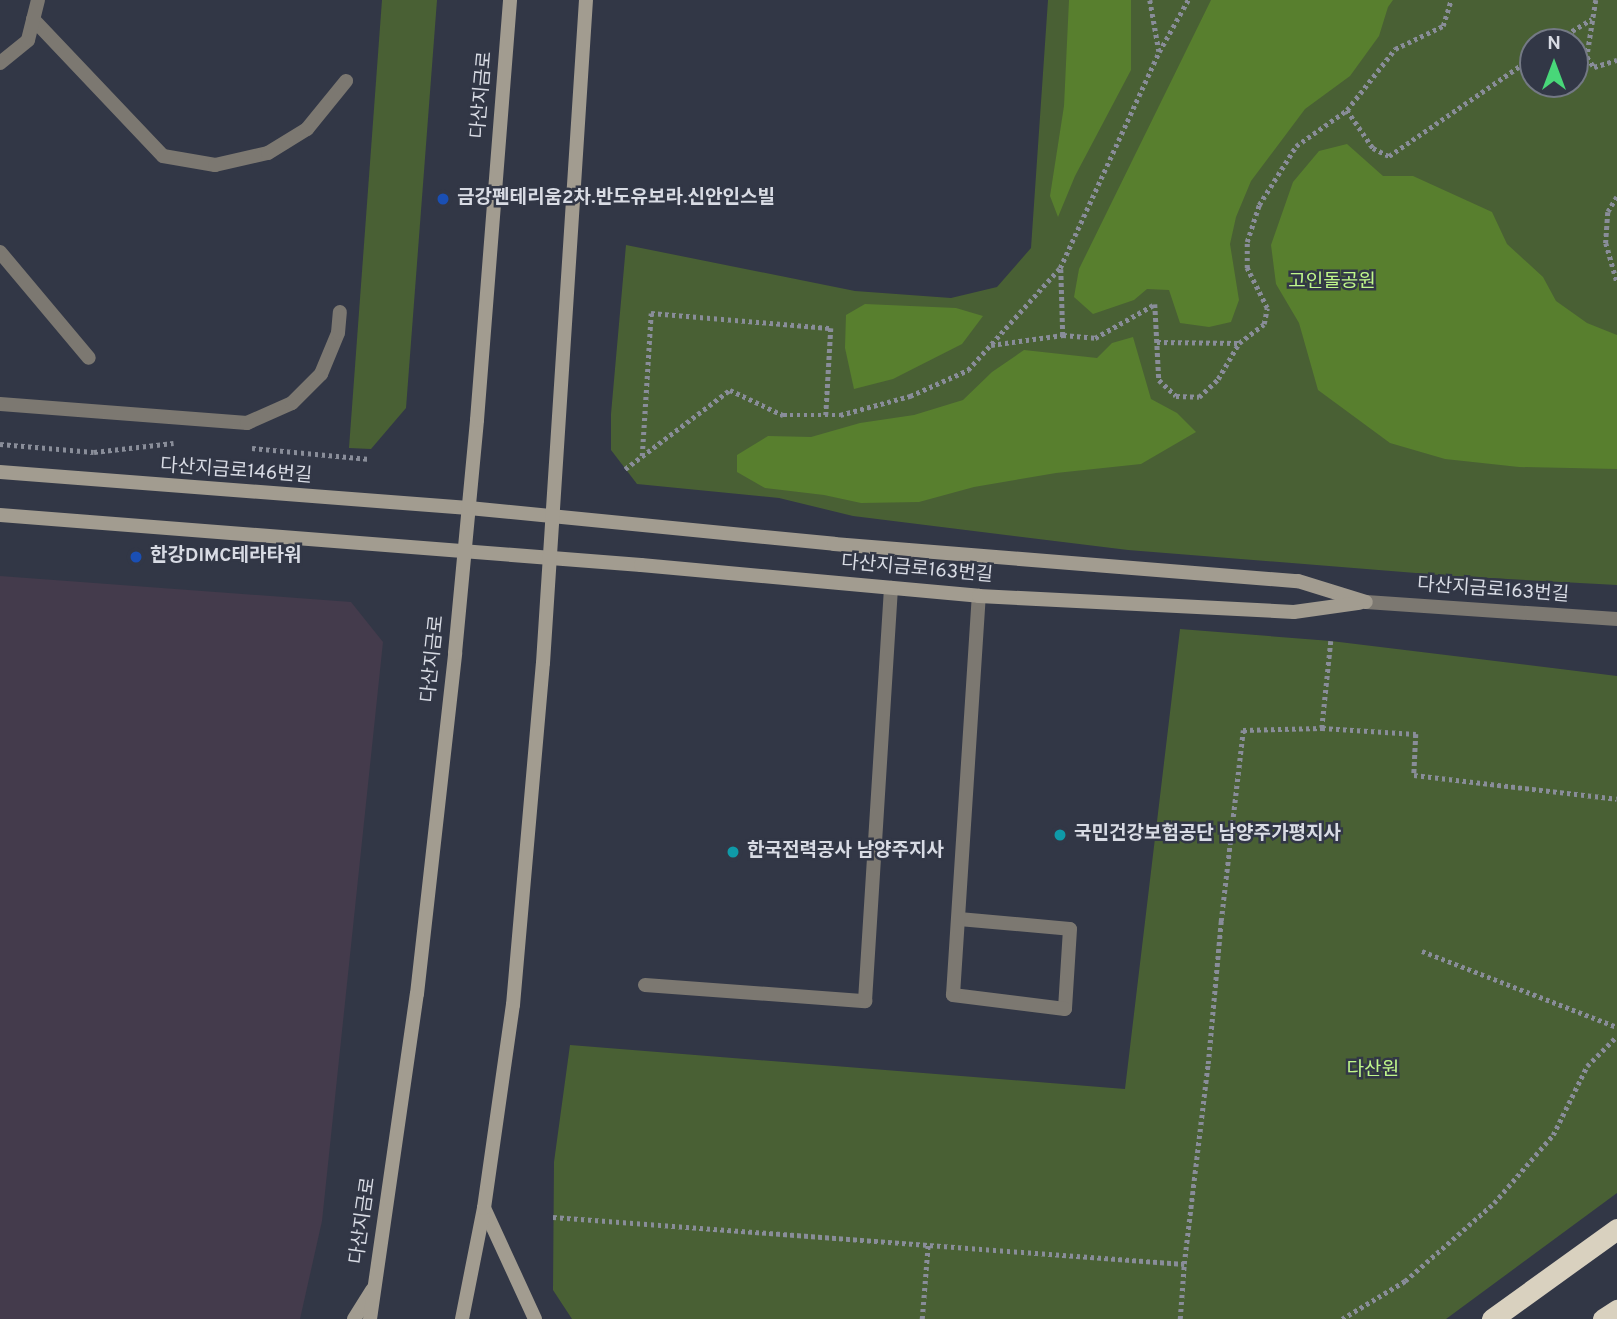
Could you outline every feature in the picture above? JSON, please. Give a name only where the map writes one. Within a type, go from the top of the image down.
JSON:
[{"type":"highway","points":[[1492,1319],[1617,1228]]},
{"type":"highway","points":[[1603,1319],[1617,1310]]},
{"type":"street","points":[[0,62],[28,40],[38,0]]},
{"type":"street","name":"다산지금로","points":[[370,1319],[417,994],[469,508],[510,0]]},
{"type":"street","points":[[462,1319],[484,1208],[513,1004],[542,676],[586,0]]},
{"type":"street","points":[[33,19],[163,156],[215,165],[268,153],[307,129],[346,81]]},
{"type":"street","points":[[0,252],[89,358]]},
{"type":"street","points":[[0,404],[247,423],[292,403],[321,374],[338,332],[341,312]]},
{"type":"street","name":"다산지금로146번길","points":[[0,472],[469,508]]},
{"type":"street","name":"다산지금로163번길","points":[[469,508],[834,544],[1298,581],[1366,602]]},
{"type":"street","points":[[0,515],[464,552]]},
{"type":"street","name":"다산지금로163번길","points":[[464,552],[979,596],[1294,611],[1366,602],[1617,619]]},
{"type":"street","points":[[645,985],[865,1001],[891,588]]},
{"type":"street","points":[[959,919],[1070,929],[1065,1009],[953,995],[979,596]]},
{"type":"street","points":[[484,1208],[535,1319]]},
{"type":"street","points":[[354,1319],[374,1286]]},
{"type":"path","points":[[1150,0],[1159,52]]},
{"type":"path","points":[[625,469],[730,390],[783,415],[840,415],[910,396],[968,370],[1060,268],[1159,52],[1188,0]]},
{"type":"path","points":[[991,345],[1063,335],[1095,338],[1155,304],[1159,380],[1176,396],[1199,397],[1218,379],[1239,343],[1264,324],[1267,308],[1247,268],[1247,242],[1259,205],[1296,146],[1347,110],[1395,49],[1443,26],[1451,0]]},
{"type":"path","points":[[1596,0],[1587,57],[1594,67],[1617,60]]},
{"type":"path","points":[[1577,28],[1592,19]]},
{"type":"path","points":[[1347,110],[1373,148],[1389,156],[1519,67]]},
{"type":"path","points":[[1617,197],[1608,212],[1606,243],[1617,282]]},
{"type":"path","points":[[1060,268],[1063,335]]},
{"type":"path","points":[[642,457],[651,313],[831,328],[826,415]]},
{"type":"path","points":[[1157,342],[1239,343]]},
{"type":"path","points":[[0,444],[94,452],[183,442]]},
{"type":"path","points":[[249,448],[369,458]]},
{"type":"path","points":[[1322,728],[1331,641]]},
{"type":"path","points":[[1180,1319],[1243,730],[1322,728],[1416,734],[1415,775],[1617,799]]},
{"type":"path","points":[[1422,951],[1617,1027]]},
{"type":"path","points":[[1342,1319],[1405,1281],[1494,1203],[1553,1135],[1587,1066],[1617,1036]]},
{"type":"path","points":[[553,1217],[1184,1264]]},
{"type":"path","points":[[922,1319],[928,1245]]},
{"type":"shaded area","points":[[0,576],[351,602],[383,642],[322,1221],[300,1319],[0,1319]]},
{"type":"green space","points":[[382,0],[437,0],[406,408],[371,449],[349,448]]},
{"type":"green space","name":"고인돌공원","points":[[1048,0],[1617,0],[1617,585],[1453,576],[1128,550],[853,516],[779,498],[637,484],[611,450],[611,414],[626,245],[855,291],[951,298],[997,287],[1031,248]]},
{"type":"green space","points":[[1069,0],[1131,0],[1131,70],[1075,176],[1058,217],[1050,196],[1064,106]]},
{"type":"green space","points":[[1211,0],[1393,0],[1388,7],[1379,36],[1350,76],[1305,109],[1251,181],[1236,217],[1230,244],[1239,300],[1231,322],[1209,327],[1180,323],[1169,290],[1147,289],[1134,300],[1093,314],[1074,297],[1079,269]]},
{"type":"green space","points":[[1347,144],[1383,176],[1413,176],[1492,212],[1507,244],[1543,277],[1556,301],[1587,323],[1617,335],[1617,469],[1519,467],[1445,459],[1390,443],[1318,390],[1299,323],[1276,284],[1271,245],[1293,182],[1319,151]]},
{"type":"green space","points":[[865,304],[956,308],[983,316],[962,344],[893,379],[854,389],[845,348],[846,315]]},
{"type":"green space","points":[[1133,337],[1151,399],[1177,413],[1196,432],[1141,464],[1056,473],[974,487],[919,502],[861,503],[824,495],[765,488],[737,472],[737,455],[768,436],[811,437],[860,423],[914,415],[963,400],[992,372],[1024,350],[1097,358],[1112,343]]},
{"type":"green space","name":"다산원","points":[[1180,629],[1331,641],[1617,676],[1617,1193],[1446,1319],[572,1319],[553,1290],[554,1162],[570,1045],[1125,1089]]},
{"type":"place","name":"금강펜테리움2차.반도유보라.신안인스빌","points":[[443,199]]},
{"type":"place","name":"한강DIMC테라타워","points":[[136,557]]},
{"type":"place","name":"국민건강보험공단 남양주가평지사","points":[[1060,835]]},
{"type":"place","name":"한국전력공사 남양주지사","points":[[733,852]]}]
